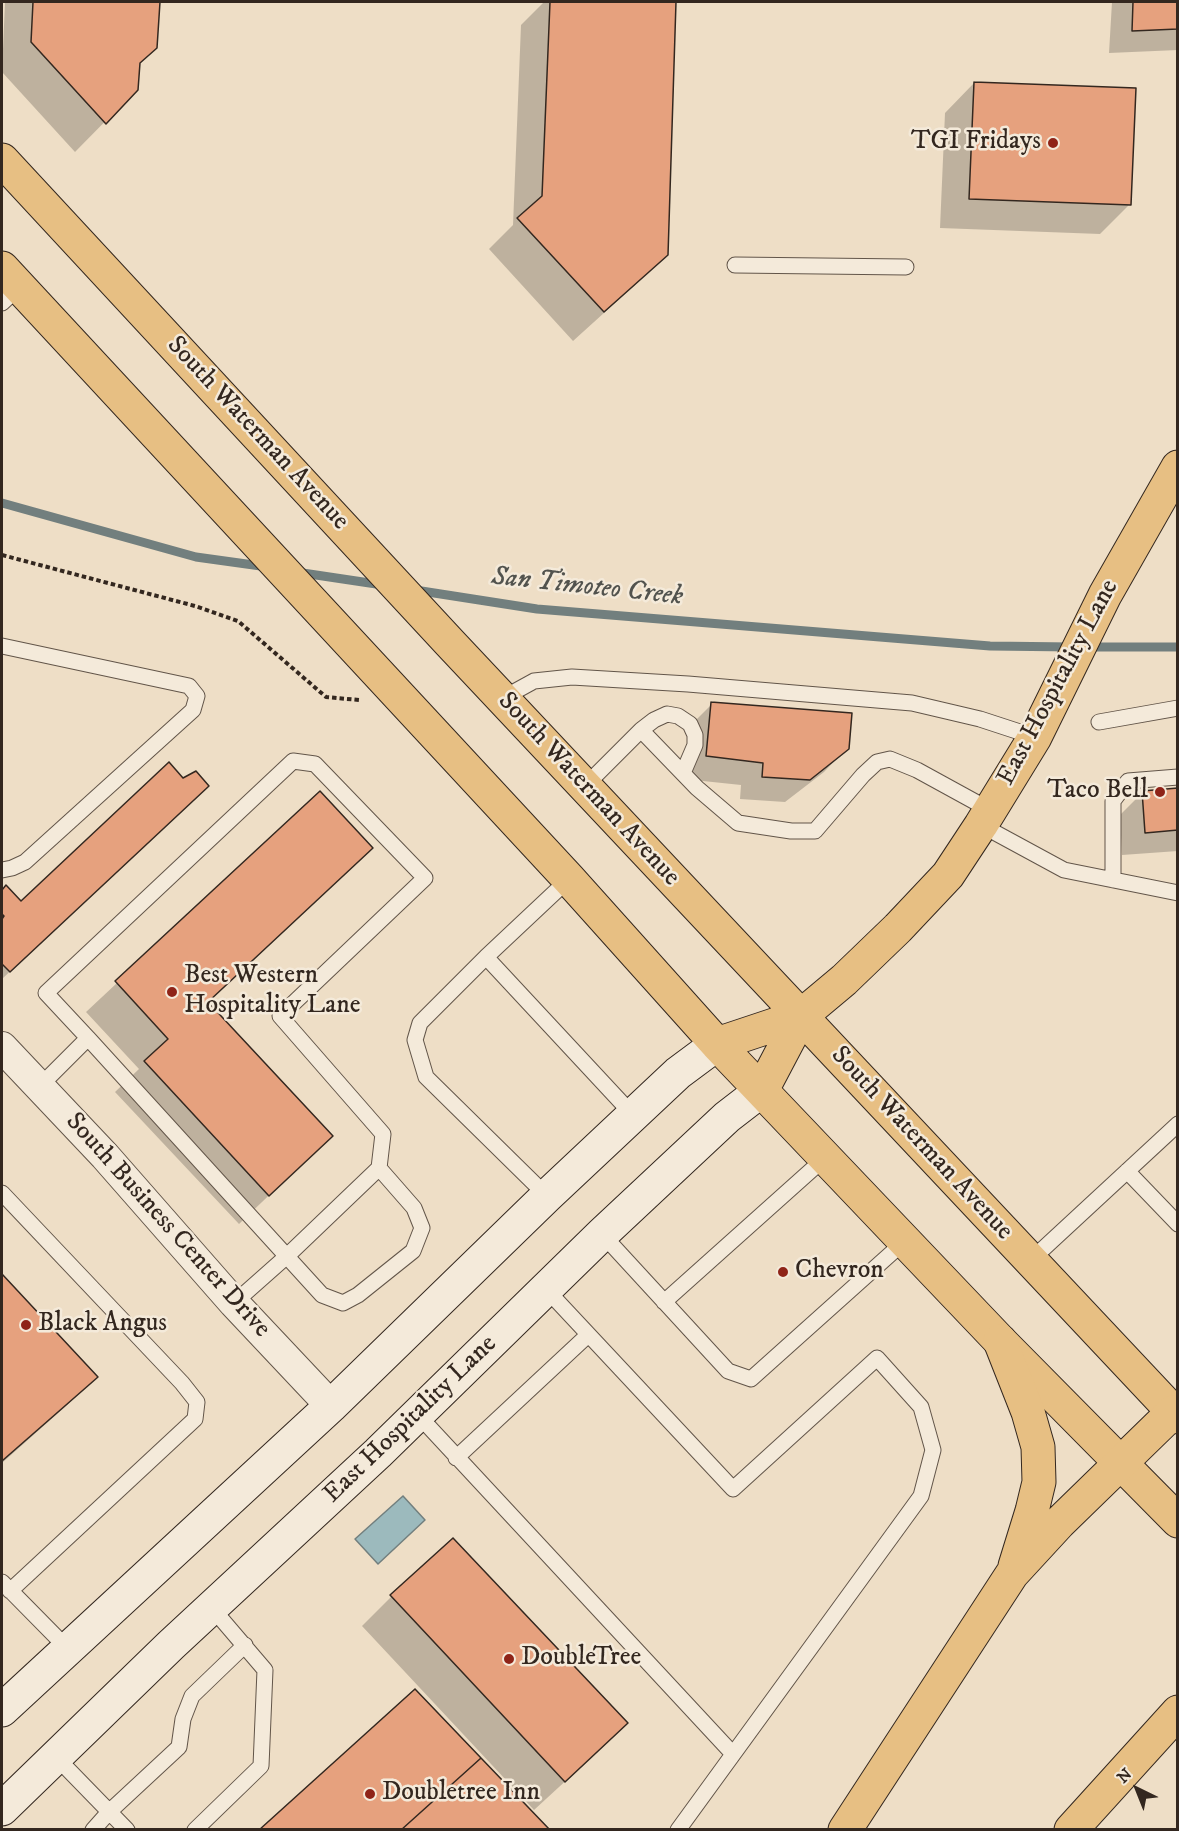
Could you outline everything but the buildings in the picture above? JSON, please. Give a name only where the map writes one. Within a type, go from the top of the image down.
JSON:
[{"type":"main road","name":"South Waterman Avenue","points":[[2,160],[450,643],[1175,1415]]},
{"type":"main road","points":[[7,286],[219,503],[569,879],[717,1044],[1000,1341],[1178,1521]]},
{"type":"main road","name":"East Hospitality Lane","points":[[2,1809],[55,1756],[418,1415],[602,1234],[727,1117],[762,1090],[801,1017],[844,980],[898,928],[948,875],[1035,738],[1105,595],[1178,467]]},
{"type":"main road","name":"East Hospitality Lane","points":[[2,1710],[332,1406],[547,1196],[678,1073],[717,1044],[801,1017]]},
{"type":"main road","points":[[1000,1341],[1028,1412],[1038,1447],[1039,1482],[1012,1574]]},
{"type":"main road","points":[[845,1830],[1012,1574],[1059,1523],[1120,1463],[1175,1415]]},
{"type":"main road","points":[[1071,1830],[1178,1712]]},
{"type":"street","name":"South Business Center Drive","points":[[2,1047],[105,1156],[234,1303],[332,1406]]},
{"type":"lane","points":[[735,265],[906,267]]},
{"type":"lane","points":[[2,646],[189,686],[197,696],[193,710],[25,862],[2,870]]},
{"type":"lane","points":[[503,698],[534,681],[572,677],[688,684],[912,703],[980,719],[1035,738]]},
{"type":"lane","points":[[1099,722],[1178,708]]},
{"type":"lane","points":[[585,786],[641,730],[667,714],[678,716],[690,724],[695,735],[695,745],[683,773]]},
{"type":"lane","points":[[641,730],[697,788],[738,823],[792,831],[815,831],[863,775],[877,762],[890,759],[917,770],[1064,870],[1178,893]]},
{"type":"lane","points":[[234,1303],[287,1256],[379,1168],[383,1134],[280,1016],[425,878],[315,764],[293,761],[46,993],[88,1038],[287,1256],[322,1295],[343,1303],[358,1295],[413,1251],[422,1228],[414,1208],[379,1168]]},
{"type":"lane","points":[[1113,880],[1113,801],[1128,782],[1178,777]]},
{"type":"lane","points":[[547,1196],[426,1077],[415,1040],[420,1023],[569,879]]},
{"type":"lane","points":[[486,957],[633,1115]]},
{"type":"lane","points":[[39,1087],[88,1038]]},
{"type":"lane","points":[[1030,1261],[1178,1124]]},
{"type":"lane","points":[[664,1302],[826,1156]]},
{"type":"lane","points":[[1127,1171],[1178,1224]]},
{"type":"lane","points":[[2,1193],[183,1383],[196,1402],[195,1419],[6,1586],[68,1649]]},
{"type":"lane","points":[[602,1234],[728,1371],[751,1379],[905,1241]]},
{"type":"lane","points":[[545,1288],[733,1489],[877,1358],[921,1407],[933,1450],[921,1496],[678,1830]]},
{"type":"lane","points":[[456,1458],[588,1335]]},
{"type":"lane","points":[[418,1415],[733,1754]]},
{"type":"lane","points":[[195,1830],[261,1766],[265,1670],[212,1608]]},
{"type":"lane","points":[[93,1830],[109,1812],[179,1747],[183,1719],[192,1696],[245,1645]]},
{"type":"lane","points":[[55,1756],[127,1830]]},
{"type":"path","points":[[2,555],[195,606],[238,621],[326,697],[360,700],[389,685]]},
{"type":"water","points":[[403,1496],[425,1520],[378,1564],[355,1539]]},
{"type":"waterway","name":"San Timoteo Creek","points":[[2,503],[196,557],[268,567]]},
{"type":"waterway","name":"San Timoteo Creek","points":[[296,572],[383,585]]},
{"type":"waterway","name":"San Timoteo Creek","points":[[415,590],[537,609],[990,646],[1073,647]]},
{"type":"waterway","name":"San Timoteo Creek","points":[[1087,647],[1178,647]]},
{"type":"place","name":"TGI Fridays","points":[[1053,143]]},
{"type":"place","name":"Taco Bell","points":[[1160,792]]},
{"type":"place","name":"Best Western Hospitality Lane","points":[[172,992]]},
{"type":"place","name":"Chevron","points":[[783,1272]]},
{"type":"place","name":"Black Angus","points":[[26,1325]]},
{"type":"place","name":"DoubleTree","points":[[509,1659]]},
{"type":"place","name":"Doubletree Inn","points":[[370,1794]]}]
